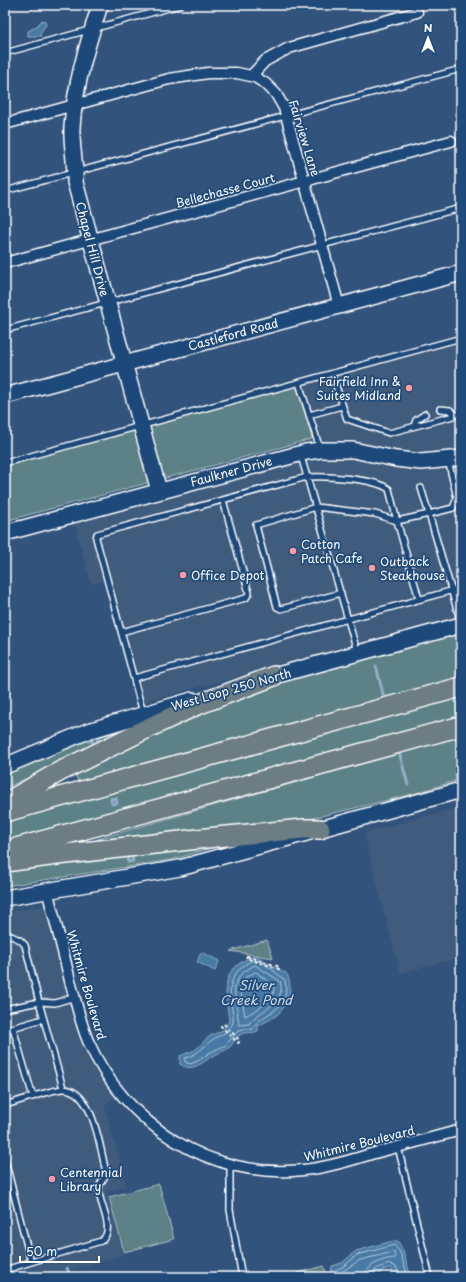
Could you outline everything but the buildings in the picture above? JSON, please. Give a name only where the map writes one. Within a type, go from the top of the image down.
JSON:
[{"type":"highway","points":[[5,803],[59,772],[146,729],[197,705],[274,676]]},
{"type":"highway","points":[[5,812],[461,687]]},
{"type":"highway","points":[[5,851],[461,726]]},
{"type":"highway","points":[[5,862],[57,854],[216,837],[303,829],[320,829]]},
{"type":"street","name":"Chapel Hill Drive","points":[[100,5],[84,53],[74,105],[72,152],[74,172],[90,240],[159,491]]},
{"type":"street","points":[[251,76],[265,61],[289,48],[417,12]]},
{"type":"street","name":"Fairview Lane","points":[[5,124],[181,77],[221,73],[251,76],[266,84],[276,94],[287,116],[339,306]]},
{"type":"street","name":"Bellechasse Court","points":[[5,264],[452,141]]},
{"type":"street","name":"Castleford Road","points":[[5,396],[461,273]]},
{"type":"street","name":"Faulkner Drive","points":[[5,533],[301,453],[320,450],[362,451],[408,461],[454,459]]},
{"type":"street","name":"West Loop 250 North","points":[[5,766],[88,731],[274,676],[461,624]]},
{"type":"street","points":[[5,898],[180,868],[461,790]]},
{"type":"street","name":"Whitmire Boulevard","points":[[47,890],[75,997],[88,1039],[97,1059],[108,1078],[126,1102],[156,1129],[181,1145],[214,1160],[230,1164],[270,1171],[302,1170],[338,1164],[461,1130]]},
{"type":"lane","points":[[5,53],[180,5]]},
{"type":"lane","points":[[5,191],[461,69]]},
{"type":"lane","points":[[5,330],[461,208]]},
{"type":"lane","points":[[5,463],[461,338]]},
{"type":"lane","points":[[334,380],[347,419],[364,426],[389,433],[459,415]]},
{"type":"lane","points":[[300,383],[320,450]]},
{"type":"lane","points":[[309,415],[342,406]]},
{"type":"lane","points":[[440,409],[450,410],[459,415]]},
{"type":"lane","points":[[414,426],[416,420],[425,414]]},
{"type":"lane","points":[[301,453],[358,653]]},
{"type":"lane","points":[[341,593],[281,610],[277,607],[256,525],[316,508],[375,514],[397,522],[453,508],[457,498],[454,459]]},
{"type":"lane","points":[[144,714],[96,538],[97,534],[307,477],[338,478],[385,486],[389,489],[419,600]]},
{"type":"lane","points":[[421,488],[461,624]]},
{"type":"lane","points":[[121,632],[246,598],[249,593],[224,500]]},
{"type":"lane","points":[[134,678],[461,588]]},
{"type":"lane","points":[[5,933],[20,940],[25,945],[43,1019],[63,1088]]},
{"type":"lane","points":[[5,1009],[39,1002],[55,1003],[75,997]]},
{"type":"lane","points":[[5,1030],[43,1019]]},
{"type":"lane","points":[[13,1028],[33,1097]]},
{"type":"lane","points":[[5,1105],[63,1088],[73,1090],[91,1110],[105,1177],[99,1190],[108,1232],[102,1241],[5,1270]]},
{"type":"lane","points":[[398,1147],[430,1277]]},
{"type":"lane","points":[[5,1160],[31,1262]]},
{"type":"lane","points":[[230,1164],[230,1210],[242,1277]]},
{"type":"path","points":[[247,956],[280,967],[279,970],[246,958],[247,956]]},
{"type":"path","points":[[224,1024],[240,1041],[238,1043],[221,1026],[224,1024]]},
{"type":"shaded area","points":[[461,338],[461,617],[139,703],[105,580],[91,584],[72,514],[319,450],[304,381]]},
{"type":"shaded area","points":[[461,807],[461,957],[400,973],[364,833]]},
{"type":"shaded area","points":[[51,904],[80,1016],[120,1094],[104,1105],[126,1186],[106,1191],[123,1255],[47,1277],[5,1277],[5,913]]},
{"type":"green space","points":[[298,384],[312,439],[5,521],[5,462]]},
{"type":"green space","points":[[461,631],[461,677],[78,782],[74,769],[131,742],[287,679]]},
{"type":"green space","points":[[461,697],[461,716],[5,842],[5,821]]},
{"type":"green space","points":[[162,714],[61,764],[5,788],[5,773],[104,732]]},
{"type":"green space","points":[[461,735],[461,779],[413,794],[305,820],[97,846],[97,839]]},
{"type":"green space","points":[[211,845],[211,848],[171,860],[5,886],[5,871]]},
{"type":"green space","points":[[267,940],[273,958],[230,951]]},
{"type":"green space","points":[[159,1184],[174,1239],[124,1252],[109,1197]]},
{"type":"green space","points":[[324,1266],[327,1277],[295,1277],[294,1274]]},
{"type":"water","points":[[42,20],[45,21],[46,25],[40,33],[41,36],[28,36],[28,31],[36,27]]},
{"type":"water","points":[[201,952],[219,961],[215,971],[197,962]]},
{"type":"water","name":"Silver Creek Pond","points":[[254,956],[259,957],[278,970],[286,973],[290,983],[290,988],[288,998],[283,1008],[270,1020],[258,1026],[258,1031],[242,1034],[226,1050],[201,1064],[189,1067],[180,1064],[180,1056],[195,1050],[210,1036],[223,1030],[229,1021],[226,991],[229,975],[234,968]]},
{"type":"water","points":[[398,1241],[403,1251],[411,1277],[398,1277],[391,1268],[382,1270],[381,1273],[368,1277],[331,1277],[332,1266],[342,1263],[356,1251]]},
{"type":"waterway","points":[[376,666],[384,698]]},
{"type":"waterway","points":[[97,735],[98,743],[94,745],[92,740],[89,741],[88,738],[97,735]]},
{"type":"waterway","points":[[399,752],[408,785]]},
{"type":"waterway","points":[[116,798],[117,803],[112,804],[111,799],[116,798]]},
{"type":"waterway","points":[[132,856],[133,861],[128,862],[127,857],[132,856]]},
{"type":"waterway","points":[[67,1268],[70,1276]]},
{"type":"place","name":"Fairfield Inn & Suites Midland","points":[[409,388]]},
{"type":"place","name":"Cotton Patch Cafe","points":[[293,551]]},
{"type":"place","name":"Outback Steakhouse","points":[[372,568]]},
{"type":"place","name":"Office Depot","points":[[183,575]]},
{"type":"place","name":"Centennial Library","points":[[52,1179]]}]
